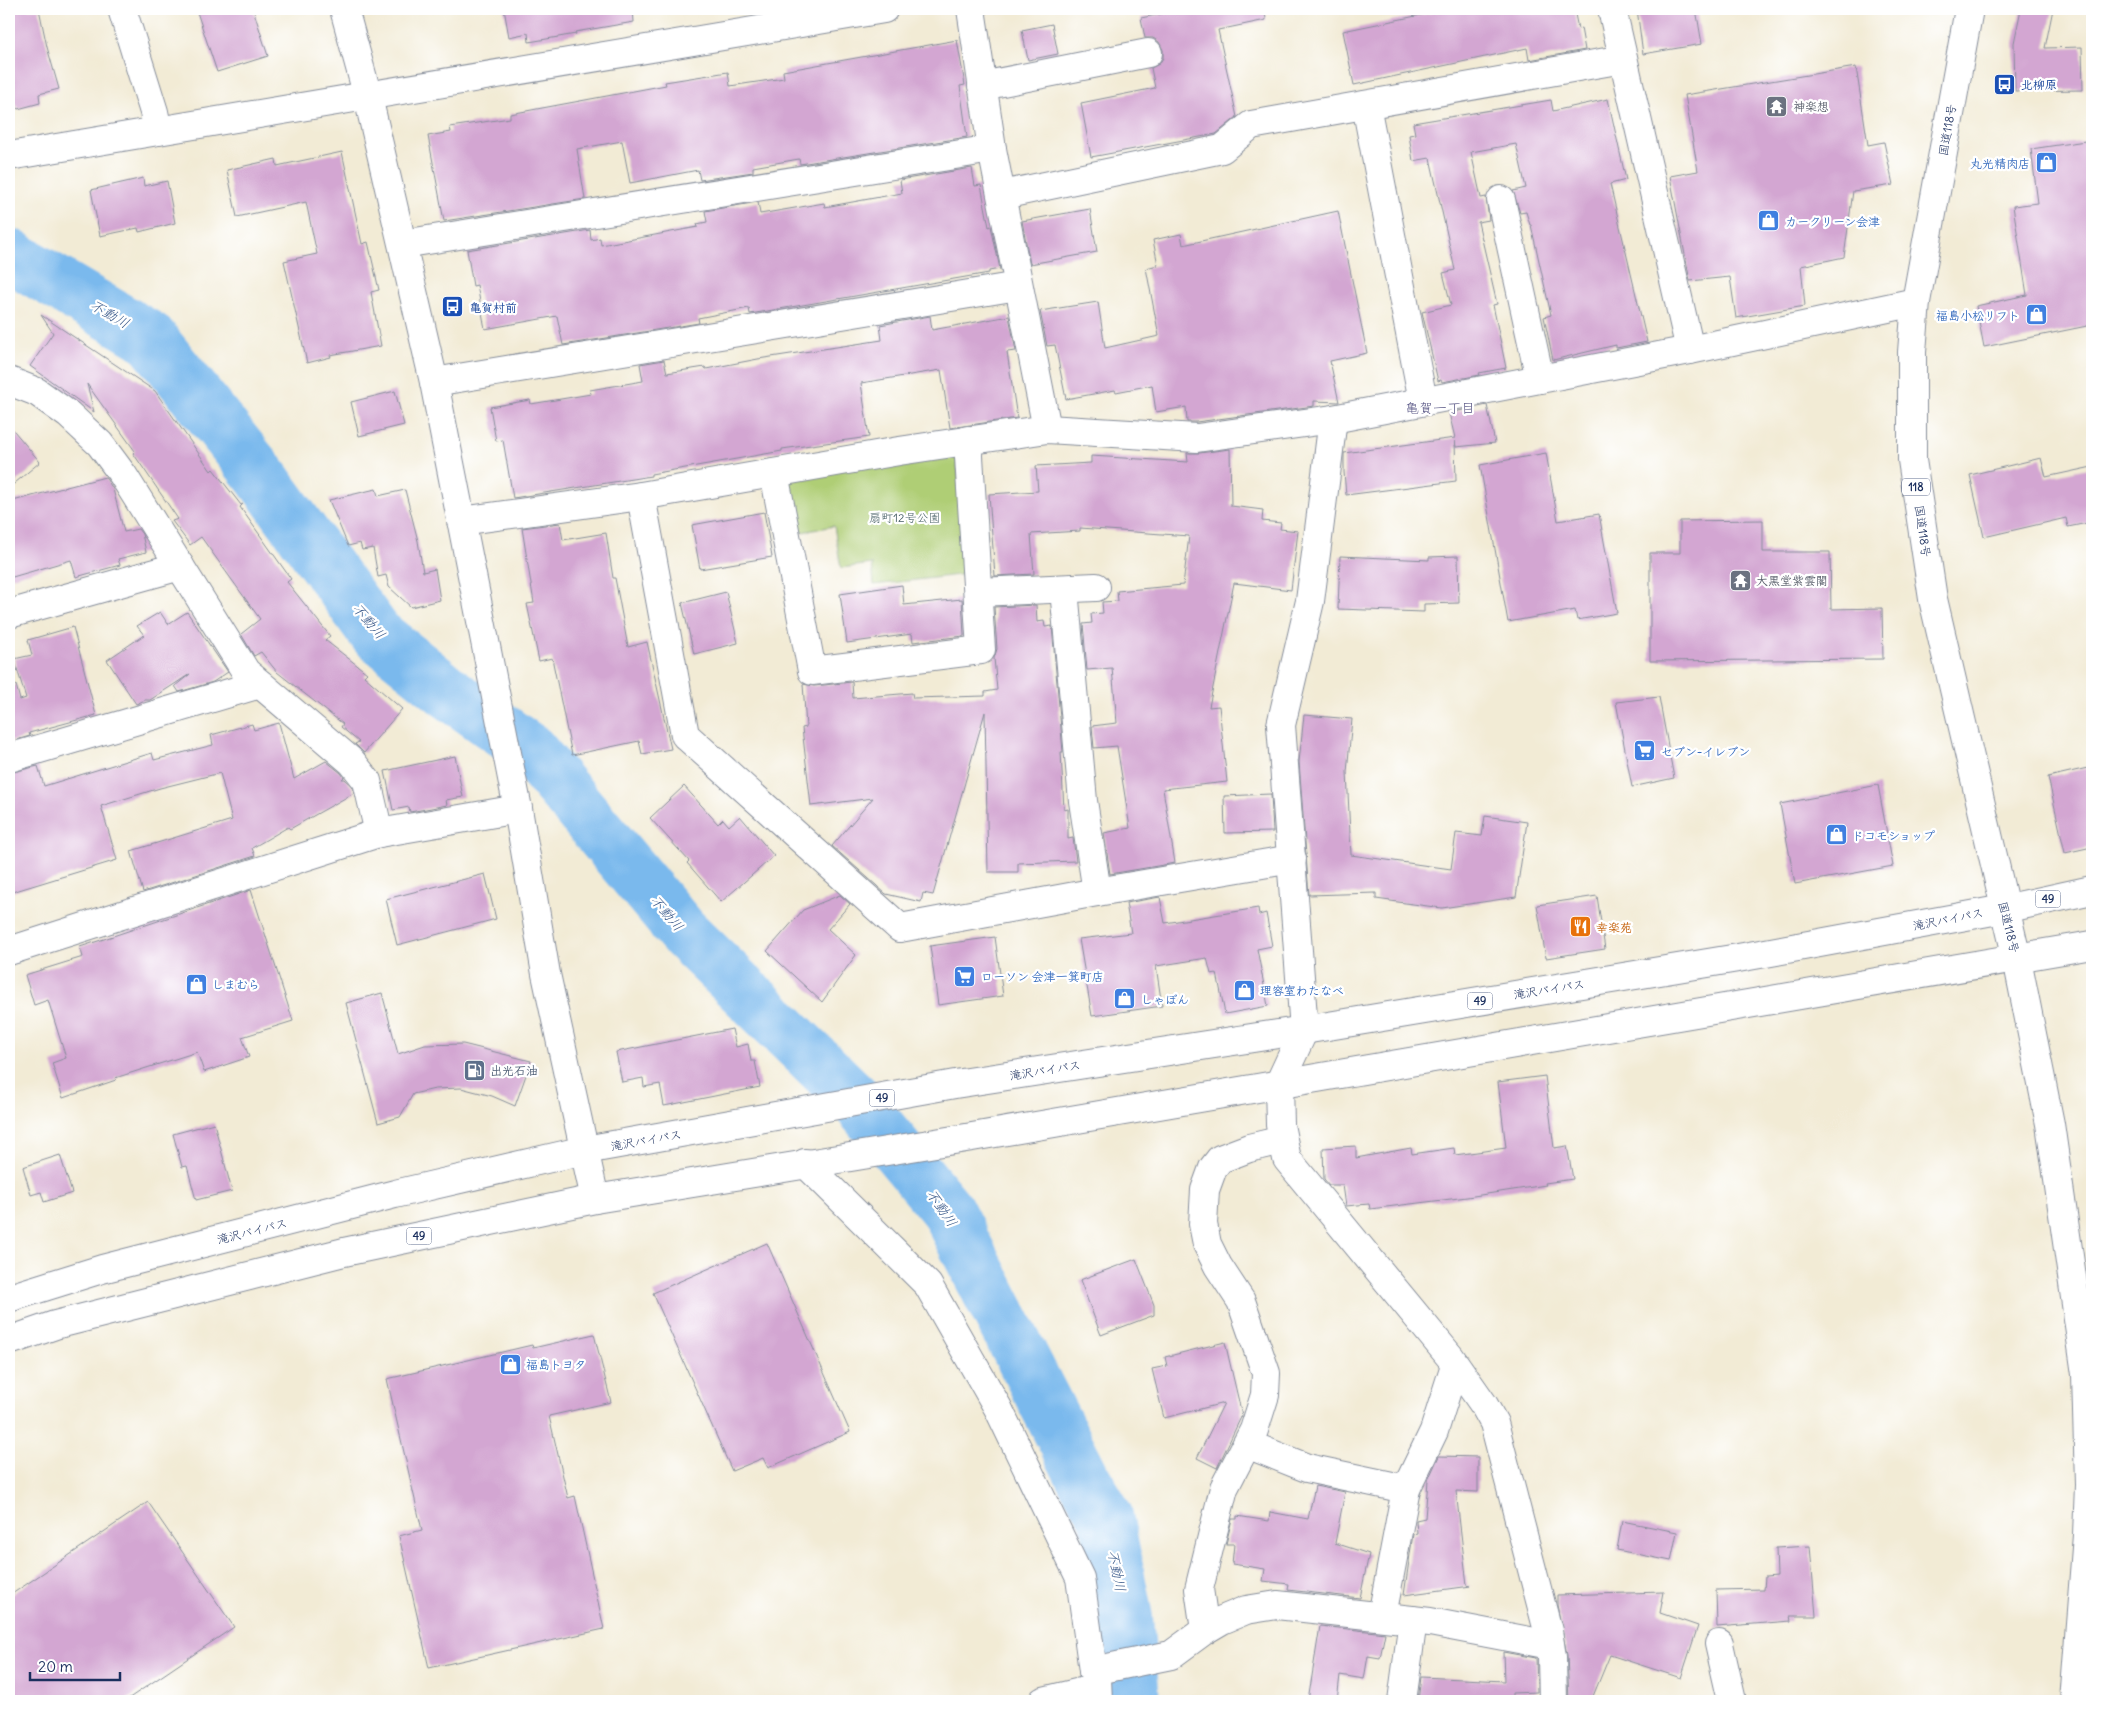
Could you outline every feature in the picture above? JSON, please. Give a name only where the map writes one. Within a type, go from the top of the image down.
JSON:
[{"type":"main road","points":[[122,9],[154,112],[158,131]]},
{"type":"main road","points":[[344,9],[368,97],[434,382],[516,798],[546,974],[586,1150],[595,1199]]},
{"type":"main road","points":[[9,156],[884,9]]},
{"type":"main road","points":[[971,9],[992,149],[1047,428]]},
{"type":"main road","points":[[1612,9],[1690,350]]},
{"type":"main road","name":"国道118号","points":[[1969,9],[1916,302],[1912,352],[1912,460],[1933,599],[2017,959],[2050,1124],[2086,1374],[2090,1535],[2074,1701]]},
{"type":"main road","points":[[982,86],[1148,53]]},
{"type":"main road","points":[[1002,194],[1222,149],[1251,125],[1624,59]]},
{"type":"main road","points":[[1366,105],[1423,401]]},
{"type":"main road","points":[[403,244],[992,149]]},
{"type":"main road","points":[[1501,200],[1540,379]]},
{"type":"main road","points":[[434,382],[1018,286]]},
{"type":"main road","points":[[461,522],[640,496],[1047,428],[1197,438],[1333,419],[1690,350],[1916,302]]},
{"type":"main road","points":[[9,381],[37,392],[69,415],[100,444],[123,475],[246,672],[352,762],[367,781],[380,833]]},
{"type":"main road","points":[[1333,419],[1310,601],[1281,725],[1304,1030],[1279,1084],[1280,1125],[1287,1159],[1455,1364],[1484,1405],[1494,1423],[1550,1645],[1553,1701]]},
{"type":"main road","points":[[774,473],[812,671],[981,650],[968,440]]},
{"type":"main road","points":[[640,496],[685,735],[900,928],[1292,859]]},
{"type":"main road","points":[[9,614],[180,566]]},
{"type":"main road","points":[[978,592],[1096,587]]},
{"type":"main road","points":[[1064,589],[1082,801],[1097,892]]},
{"type":"main road","points":[[9,758],[260,684]]},
{"type":"main road","points":[[9,951],[380,833],[516,798]]},
{"type":"main road","name":"滝沢バイパス","points":[[9,1298],[102,1269],[160,1254],[395,1194],[586,1150],[955,1084],[1304,1030],[1738,958],[2004,909],[2092,890]]},
{"type":"main road","name":"49","points":[[9,1341],[56,1325],[344,1252],[595,1199],[972,1137],[2092,945]]},
{"type":"main road","points":[[1205,1630],[1199,1589],[1224,1488],[1254,1430],[1265,1395],[1266,1373],[1241,1301],[1218,1266],[1207,1244],[1204,1224],[1205,1190],[1213,1168],[1220,1159],[1249,1148],[1283,1140]]},
{"type":"main road","points":[[805,1163],[928,1285],[998,1408],[1080,1578],[1101,1682]]},
{"type":"main road","points":[[1382,1616],[1406,1489],[1434,1431],[1455,1364]]},
{"type":"main road","points":[[1247,1444],[1307,1468],[1406,1489]]},
{"type":"main road","points":[[1042,1701],[1101,1682],[1171,1655],[1205,1630],[1246,1610],[1277,1605],[1413,1620],[1550,1645]]},
{"type":"main road","points":[[1402,1701],[1413,1620]]},
{"type":"main road","points":[[1719,1644],[1732,1701]]},
{"type":"green space","name":"扇町12号公園","points":[[956,452],[967,574],[874,585],[872,564],[841,568],[834,526],[792,534],[781,478]]},
{"type":"building","points":[[9,9],[39,9],[59,89],[39,94],[40,103],[18,109],[9,92]]},
{"type":"building","points":[[196,9],[253,9],[268,56],[217,72]]},
{"type":"building","points":[[504,9],[633,9],[634,22],[529,42],[528,33],[509,37]]},
{"type":"building","points":[[1185,9],[1265,9],[1266,20],[1218,30],[1237,117],[1216,134],[1091,157],[1081,103],[1155,88],[1151,68],[1159,64],[1163,58],[1163,50],[1159,42],[1153,38],[1145,38],[1141,18]]},
{"type":"building","points":[[1450,9],[1574,9],[1578,29],[1581,28],[1585,50],[1529,60],[1527,48],[1354,85],[1343,31]]},
{"type":"building","points":[[1637,9],[1696,9],[1702,44],[1643,54]]},
{"type":"building","points":[[2021,9],[2053,9],[2045,48],[2082,47],[2083,90],[2015,91],[2014,43]]},
{"type":"building","points":[[1052,24],[1058,54],[1028,60],[1022,30]]},
{"type":"building","points":[[957,40],[965,85],[960,86],[967,137],[800,164],[799,159],[753,167],[753,172],[700,180],[698,170],[630,183],[622,141],[577,149],[585,199],[444,221],[428,136],[451,132],[450,127],[510,118],[510,114],[666,85],[665,82],[728,72],[730,86],[784,78],[783,71]]},
{"type":"building","points":[[1856,67],[1868,145],[1884,142],[1893,185],[1853,191],[1844,257],[1801,266],[1805,306],[1736,318],[1730,277],[1690,281],[1670,176],[1698,171],[1685,95]]},
{"type":"building","points":[[1608,99],[1626,180],[1610,184],[1647,342],[1616,348],[1616,345],[1553,360],[1544,317],[1551,315],[1531,225],[1526,212],[1520,213],[1513,191],[1526,188],[1516,144],[1471,152],[1481,198],[1486,197],[1489,220],[1478,222],[1497,304],[1493,305],[1506,368],[1479,373],[1480,375],[1442,382],[1441,380],[1438,381],[1422,312],[1451,305],[1443,273],[1455,270],[1430,158],[1413,161],[1409,135],[1415,134],[1413,123],[1551,100],[1553,111]]},
{"type":"building","points":[[2092,140],[2092,325],[1984,347],[1976,306],[2027,295],[2013,206],[2038,203],[2031,149]]},
{"type":"building","points":[[342,152],[362,244],[368,242],[379,290],[371,292],[381,346],[330,355],[331,357],[307,363],[284,261],[317,254],[306,202],[237,217],[227,170],[276,159],[277,166]]},
{"type":"building","points":[[972,168],[975,186],[981,185],[1000,269],[989,271],[989,273],[750,314],[749,308],[698,318],[699,323],[563,345],[557,316],[485,329],[477,285],[473,286],[467,250],[590,230],[591,240],[600,238],[601,245],[698,227],[697,224],[707,222],[705,211],[758,202],[760,214],[824,203],[825,207],[902,193],[900,180]]},
{"type":"building","points":[[143,178],[144,186],[167,181],[175,223],[139,232],[138,228],[100,236],[91,190]]},
{"type":"building","points":[[1090,209],[1097,252],[1030,264],[1022,221]]},
{"type":"building","points":[[1338,211],[1367,353],[1330,361],[1339,402],[1314,401],[1314,406],[1187,422],[1186,407],[1156,412],[1152,385],[1066,399],[1055,345],[1047,346],[1040,311],[1098,302],[1105,348],[1159,336],[1146,268],[1158,265],[1153,240],[1181,234],[1183,245]]},
{"type":"building","points":[[41,315],[155,391],[211,471],[213,469],[241,505],[243,504],[240,507],[291,579],[287,582],[330,636],[325,640],[367,673],[364,676],[402,709],[364,753],[355,744],[359,742],[341,727],[343,724],[277,672],[261,652],[254,656],[241,634],[260,619],[201,537],[190,545],[172,521],[178,519],[133,453],[135,451],[87,384],[94,412],[30,366],[53,333]]},
{"type":"building","points":[[930,316],[932,330],[1009,316],[1016,351],[1007,352],[1017,418],[950,428],[941,370],[861,383],[869,437],[782,449],[782,451],[651,474],[651,476],[513,498],[503,440],[496,441],[490,407],[530,400],[531,404],[591,394],[590,390],[643,381],[640,364],[664,360],[667,373],[705,367],[706,369],[882,340],[880,325]]},
{"type":"building","points":[[395,391],[404,425],[359,436],[351,402]]},
{"type":"building","points":[[1487,405],[1495,443],[1456,447],[1455,441],[1456,481],[1346,495],[1344,453],[1455,438],[1449,413]]},
{"type":"building","points":[[9,425],[40,462],[9,488]]},
{"type":"building","points":[[1230,449],[1231,506],[1263,510],[1262,521],[1281,523],[1280,529],[1298,531],[1291,590],[1234,583],[1209,707],[1219,706],[1227,782],[1163,789],[1175,863],[1110,874],[1104,833],[1130,828],[1117,746],[1094,748],[1092,726],[1117,723],[1112,668],[1087,670],[1083,624],[1092,623],[1091,614],[1103,613],[1102,602],[1118,601],[1117,591],[1183,585],[1189,536],[1080,528],[1080,531],[1031,534],[1034,574],[995,576],[989,494],[1038,491],[1036,466],[1091,463],[1091,456],[1188,462],[1187,453]]},
{"type":"building","points":[[1546,453],[1558,521],[1599,514],[1617,613],[1577,620],[1575,610],[1508,622],[1480,465]]},
{"type":"building","points":[[2041,458],[2046,477],[2092,467],[2092,522],[2068,527],[2066,518],[1984,537],[1970,475]]},
{"type":"building","points":[[105,477],[113,489],[124,532],[138,529],[142,534],[146,552],[118,559],[120,565],[76,577],[71,560],[9,578],[9,502]]},
{"type":"building","points":[[376,489],[378,496],[405,490],[418,541],[423,572],[435,569],[440,600],[411,607],[389,587],[386,575],[378,577],[373,548],[362,550],[360,543],[348,546],[329,500]]},
{"type":"building","points":[[764,512],[772,557],[700,569],[692,525]]},
{"type":"building","name":"大黒堂紫雲閣","points":[[1763,520],[1763,552],[1830,552],[1831,609],[1882,608],[1883,659],[1650,661],[1650,553],[1680,553],[1680,521]]},
{"type":"building","points":[[560,523],[563,540],[606,533],[613,578],[615,578],[628,647],[647,642],[671,749],[642,754],[639,741],[572,755],[552,658],[539,661],[527,604],[534,603],[522,528]]},
{"type":"building","points":[[1340,556],[1429,560],[1429,557],[1458,556],[1459,603],[1424,604],[1424,612],[1338,609]]},
{"type":"building","points":[[902,585],[904,605],[962,599],[964,636],[913,642],[912,634],[847,643],[840,594]]},
{"type":"building","points":[[726,592],[738,643],[694,654],[682,603]]},
{"type":"building","points":[[1036,605],[1037,622],[1044,621],[1045,627],[1052,626],[1063,752],[1061,752],[1064,810],[1068,809],[1068,839],[1073,838],[1076,861],[1018,863],[1018,872],[988,872],[985,712],[933,895],[923,893],[921,902],[886,894],[832,846],[873,798],[811,806],[802,728],[806,727],[803,684],[814,686],[852,682],[853,698],[912,693],[913,698],[985,696],[985,692],[997,690],[994,658],[997,649],[994,607]]},
{"type":"building","points":[[160,612],[168,624],[187,612],[228,672],[213,682],[179,692],[175,686],[190,674],[150,700],[136,704],[107,660],[144,635],[137,626]]},
{"type":"building","points":[[73,627],[96,715],[29,733],[30,736],[9,742],[9,686],[16,685],[20,700],[26,698],[14,659],[32,655],[28,640]]},
{"type":"building","points":[[1659,697],[1674,778],[1632,787],[1616,702]]},
{"type":"building","points":[[1304,715],[1352,719],[1347,772],[1351,855],[1451,869],[1456,833],[1482,836],[1485,816],[1527,822],[1516,897],[1442,908],[1376,899],[1376,893],[1309,895],[1299,762]]},
{"type":"building","points":[[279,723],[294,779],[326,761],[341,773],[344,777],[342,779],[345,779],[353,788],[354,793],[252,848],[255,856],[143,892],[131,851],[232,820],[220,773],[160,788],[101,806],[117,860],[9,893],[9,773],[38,766],[44,786],[152,753],[154,760],[213,745],[211,735],[252,724],[254,730]]},
{"type":"building","points":[[455,756],[463,797],[446,800],[447,805],[410,812],[409,807],[393,810],[385,771]]},
{"type":"building","points":[[2092,767],[2092,847],[2065,853],[2048,777]]},
{"type":"building","name":"ドコモショップ","points":[[1878,785],[1893,866],[1795,884],[1780,804]]},
{"type":"building","points":[[684,786],[718,824],[723,819],[729,826],[740,816],[774,856],[721,902],[687,863],[689,861],[650,818]]},
{"type":"building","points":[[1271,794],[1273,832],[1225,833],[1224,796]]},
{"type":"building","points":[[485,874],[496,919],[397,945],[386,899]]},
{"type":"building","points":[[251,890],[293,1021],[242,1037],[249,1057],[204,1072],[197,1052],[115,1078],[116,1080],[63,1098],[52,1063],[66,1058],[48,1000],[34,1005],[25,975],[83,957],[80,947]]},
{"type":"building","points":[[840,895],[850,904],[828,929],[856,955],[822,1002],[767,951],[803,910]]},
{"type":"building","points":[[1597,896],[1605,949],[1546,958],[1537,905]]},
{"type":"building","points":[[1160,897],[1165,923],[1258,908],[1259,915],[1266,913],[1272,946],[1257,949],[1268,1006],[1225,1014],[1217,973],[1211,974],[1207,958],[1156,966],[1162,1006],[1092,1016],[1079,939],[1131,933],[1126,903]]},
{"type":"building","points":[[995,937],[1003,996],[938,1005],[930,946]]},
{"type":"building","points":[[382,993],[398,1054],[425,1045],[463,1044],[531,1061],[515,1106],[492,1096],[461,1088],[435,1089],[413,1094],[400,1117],[378,1123],[346,1003]]},
{"type":"building","points":[[732,1029],[736,1047],[748,1044],[751,1061],[755,1061],[760,1087],[664,1106],[660,1084],[644,1087],[643,1078],[622,1082],[616,1052]]},
{"type":"building","points":[[1545,1076],[1554,1148],[1567,1146],[1573,1179],[1467,1197],[1370,1209],[1369,1204],[1346,1206],[1343,1185],[1329,1185],[1324,1179],[1323,1148],[1356,1146],[1356,1158],[1411,1148],[1412,1154],[1454,1148],[1455,1155],[1506,1148],[1498,1082]]},
{"type":"building","points":[[214,1123],[232,1191],[196,1200],[187,1166],[182,1167],[173,1134]]},
{"type":"building","points":[[60,1155],[72,1193],[44,1202],[41,1192],[31,1195],[23,1167]]},
{"type":"building","points":[[767,1243],[850,1432],[768,1468],[763,1458],[732,1471],[653,1293]]},
{"type":"building","points":[[1136,1259],[1154,1305],[1154,1315],[1101,1335],[1080,1280]]},
{"type":"building","points":[[594,1334],[611,1402],[549,1416],[568,1498],[575,1496],[604,1629],[429,1668],[399,1536],[422,1530],[387,1379],[532,1345],[533,1348]]},
{"type":"building","points":[[1225,1342],[1242,1415],[1217,1468],[1197,1458],[1224,1403],[1164,1418],[1152,1369],[1167,1366],[1165,1357]]},
{"type":"building","points":[[1439,1456],[1478,1457],[1478,1492],[1456,1491],[1467,1585],[1471,1586],[1404,1595],[1413,1534],[1417,1533],[1416,1520],[1425,1518],[1428,1480]]},
{"type":"building","points":[[1315,1486],[1345,1492],[1335,1543],[1369,1554],[1360,1598],[1288,1590],[1289,1584],[1263,1581],[1265,1569],[1232,1564],[1234,1544],[1226,1544],[1232,1519],[1237,1519],[1237,1516],[1269,1521],[1270,1512],[1308,1519]]},
{"type":"building","points":[[148,1502],[234,1627],[125,1701],[9,1701],[9,1596]]},
{"type":"building","points":[[1622,1521],[1677,1532],[1671,1561],[1617,1550]]},
{"type":"building","points":[[1810,1546],[1816,1616],[1790,1616],[1791,1621],[1717,1627],[1716,1590],[1764,1589],[1765,1577],[1777,1576],[1776,1548]]},
{"type":"building","points":[[1664,1592],[1660,1613],[1698,1626],[1681,1678],[1610,1655],[1591,1701],[1569,1701],[1567,1655],[1557,1605],[1557,1595]]},
{"type":"building","points":[[1320,1626],[1385,1633],[1380,1658],[1368,1656],[1364,1679],[1340,1675],[1337,1701],[1308,1701]]},
{"type":"building","points":[[1503,1652],[1536,1658],[1537,1692],[1512,1693],[1512,1701],[1418,1701],[1421,1677],[1504,1681]]},
{"type":"waterway","name":"不動川","points":[[9,255],[150,338],[260,475],[376,634],[447,691],[531,751],[682,931],[855,1099],[947,1210],[1085,1481],[1106,1516],[1126,1618],[1133,1701]]},
{"type":"place","name":"北柳原","points":[[2005,84]]},
{"type":"place","name":"神楽想","points":[[1777,106]]},
{"type":"place","name":"丸光精肉店","points":[[2046,163]]},
{"type":"place","name":"カークリーン会津","points":[[1769,221]]},
{"type":"place","name":"亀賀村前","points":[[453,307]]},
{"type":"place","name":"福島小松リフト","points":[[2036,315]]},
{"type":"place","name":"大黒堂紫雲閣","points":[[1740,580]]},
{"type":"place","name":"セブン-イレブン","points":[[1645,751]]},
{"type":"place","name":"ドコモショップ","points":[[1836,835]]},
{"type":"place","name":"幸楽苑","points":[[1580,927]]},
{"type":"place","name":"ローソン 会津一箕町店","points":[[965,976]]},
{"type":"place","name":"しまむら","points":[[196,984]]},
{"type":"place","name":"理容室わたなべ","points":[[1244,990]]},
{"type":"place","name":"しゃぼん","points":[[1125,999]]},
{"type":"place","name":"出光石油","points":[[474,1070]]},
{"type":"place","name":"福島トヨタ","points":[[510,1364]]},
{"type":"district","name":"亀賀一丁目","points":[[1440,408]]}]
